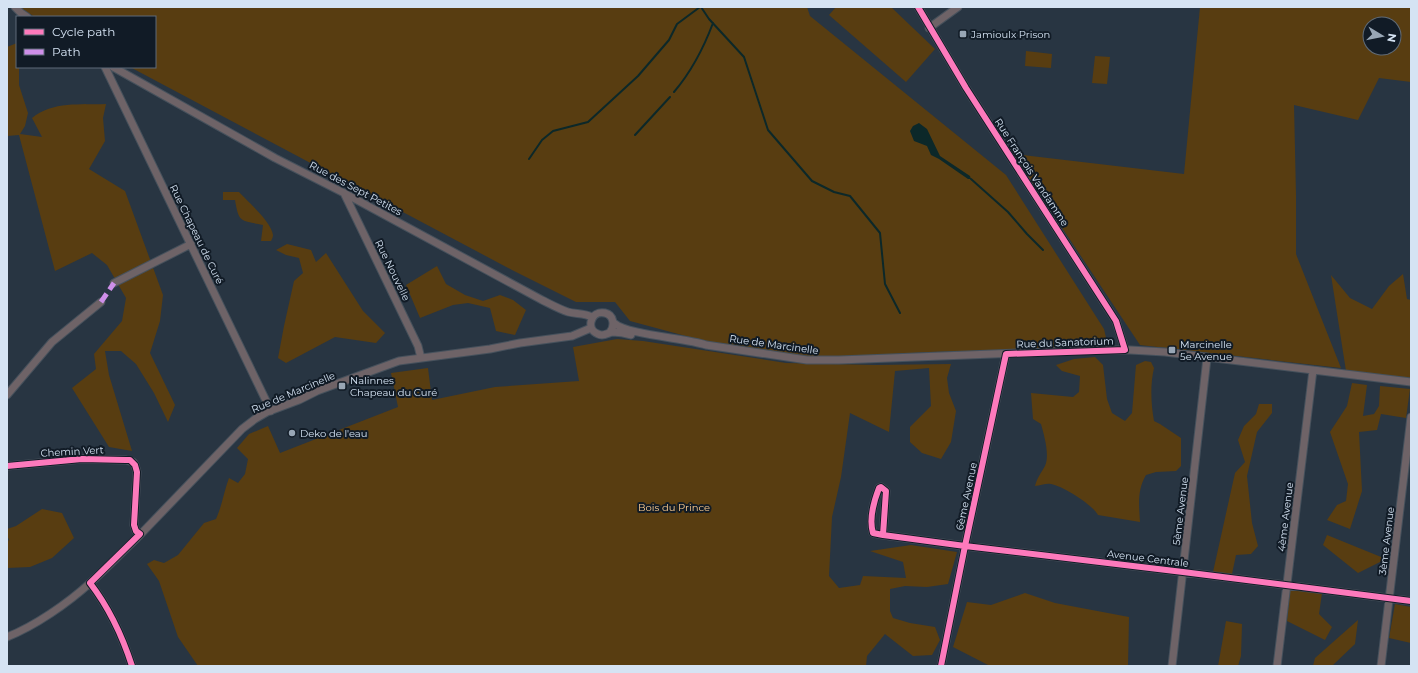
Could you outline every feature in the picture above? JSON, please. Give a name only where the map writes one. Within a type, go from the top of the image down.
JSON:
[{"type":"street","points":[[15,7],[20,13],[25,16]]},
{"type":"street","name":"Rue François Vandamme","points":[[918,7],[966,88],[1116,321],[1125,350]]},
{"type":"street","points":[[930,28],[958,7]]},
{"type":"street","name":"Rue Chapeau de Curé","points":[[105,68],[271,411]]},
{"type":"street","name":"Rue des Sept Petites","points":[[115,68],[275,158],[344,193],[548,303],[568,312],[584,314],[592,317]]},
{"type":"street","name":"Rue Nouvelle","points":[[344,193],[418,346],[421,358]]},
{"type":"street","points":[[114,283],[191,244]]},
{"type":"street","points":[[7,395],[52,342],[101,302]]},
{"type":"street","name":"Rue de Marcinelle","points":[[592,317],[597,313],[604,312],[611,316],[614,323],[621,327],[634,331],[694,341],[706,345]]},
{"type":"street","points":[[592,317],[590,324],[592,328]]},
{"type":"street","points":[[610,332],[614,323]]},
{"type":"street","name":"Rue de Marcinelle","points":[[7,637],[41,619],[76,595],[90,583],[242,429],[255,419],[317,392],[393,362],[572,336],[592,328],[593,331],[600,335],[610,332],[620,332],[694,345],[706,345],[807,360],[839,360]]},
{"type":"street","name":"Rue du Sanatorium","points":[[839,360],[1125,350],[1150,351],[1411,382]]},
{"type":"street","name":"6ème Avenue","points":[[941,666],[1006,354]]},
{"type":"street","name":"5ème Avenue","points":[[1172,666],[1207,358]]},
{"type":"street","name":"4ème Avenue","points":[[1277,666],[1313,370]]},
{"type":"street","name":"3ème Avenue","points":[[1381,666],[1411,417]]},
{"type":"street","name":"Chemin Vert","points":[[7,466],[82,459],[126,460],[133,462],[137,472],[134,525],[140,534]]},
{"type":"street","points":[[881,486],[886,491],[883,535],[873,533],[871,526],[877,493],[881,486]]},
{"type":"street","name":"Avenue Centrale","points":[[883,535],[1411,601]]},
{"type":"street","points":[[90,583],[116,624],[132,666]]},
{"type":"green space","points":[[19,7],[807,7],[810,16],[1006,175],[1104,329],[1107,342],[1085,348],[930,352],[820,358],[708,342],[630,321],[615,302],[576,302],[512,270],[132,68],[156,68],[156,16],[33,16]]},
{"type":"green space","points":[[836,7],[891,7],[935,49],[906,82],[829,15]]},
{"type":"green space","points":[[1200,7],[1411,7],[1411,82],[1379,78],[1358,120],[1294,105],[1296,254],[1341,368],[1140,345],[1013,154],[1184,174]]},
{"type":"green space","points":[[16,43],[16,68],[19,68],[19,85],[28,113],[25,126],[20,134],[42,137],[32,118],[49,109],[58,106],[77,104],[106,104],[103,118],[105,141],[89,169],[125,191],[163,295],[160,321],[150,353],[175,405],[168,422],[154,393],[136,364],[121,351],[105,351],[109,375],[132,451],[109,447],[72,388],[96,369],[94,354],[122,321],[126,298],[107,265],[92,253],[55,271],[19,135],[7,136],[7,47]]},
{"type":"green space","points":[[1026,51],[1052,54],[1051,68],[1025,66]]},
{"type":"green space","points":[[1095,56],[1110,57],[1107,84],[1092,83]]},
{"type":"green space","points":[[223,192],[239,192],[253,206],[268,224],[273,235],[271,241],[261,241],[263,225],[242,220],[238,213],[235,200],[223,200]]},
{"type":"green space","points":[[287,244],[311,250],[316,262],[326,253],[363,311],[385,333],[376,343],[335,337],[286,363],[278,358],[294,281],[303,273],[299,258],[286,255],[276,250]]},
{"type":"green space","points":[[437,266],[446,284],[465,295],[483,301],[500,295],[513,300],[526,310],[515,335],[496,331],[490,308],[468,303],[453,305],[420,318],[406,285]]},
{"type":"green space","points":[[1403,274],[1407,299],[1411,300],[1411,378],[1346,371],[1331,275],[1350,298],[1372,309],[1389,286]]},
{"type":"green space","name":"Bois du Prince","points":[[617,339],[643,341],[786,363],[875,365],[951,364],[947,378],[949,393],[956,411],[951,442],[941,459],[922,453],[910,442],[910,427],[931,406],[929,368],[895,371],[889,432],[850,413],[841,477],[832,517],[829,576],[839,588],[860,585],[863,576],[906,578],[903,562],[870,551],[911,545],[957,552],[948,584],[927,587],[905,586],[890,589],[890,611],[893,618],[910,623],[935,627],[940,640],[932,655],[913,656],[885,634],[867,656],[866,666],[198,666],[178,637],[159,581],[147,564],[154,560],[164,563],[178,555],[204,523],[216,519],[229,478],[238,483],[245,474],[248,459],[237,448],[249,434],[268,426],[280,453],[398,407],[391,373],[428,368],[432,400],[495,387],[579,381],[573,347]]},
{"type":"green space","points":[[1095,357],[1103,365],[1107,399],[1112,413],[1125,421],[1132,413],[1136,365],[1145,361],[1151,362],[1154,368],[1151,394],[1154,421],[1181,438],[1181,466],[1176,471],[1156,472],[1146,475],[1143,481],[1139,498],[1140,522],[1098,515],[1084,501],[1056,485],[1049,484],[1035,486],[1045,466],[1047,451],[1041,424],[1033,419],[1031,393],[1073,397],[1079,392],[1080,376],[1062,371],[1056,365],[1074,359]]},
{"type":"green space","points":[[1352,383],[1367,385],[1363,416],[1374,414],[1379,406],[1380,386],[1410,389],[1406,418],[1381,414],[1377,430],[1359,432],[1362,491],[1350,529],[1327,520],[1337,505],[1346,501],[1348,484],[1330,432],[1347,406]]},
{"type":"green space","points":[[1259,404],[1272,404],[1272,413],[1257,432],[1247,476],[1252,523],[1258,546],[1251,554],[1236,555],[1232,574],[1213,572],[1235,473],[1245,462],[1238,440],[1244,426],[1256,414]]},
{"type":"green space","points":[[42,509],[62,513],[74,538],[52,558],[30,567],[7,568],[7,544],[9,539],[7,537],[7,529],[16,526]]},
{"type":"green space","points":[[1327,535],[1386,559],[1358,573],[1323,545]]},
{"type":"green space","points":[[1290,590],[1322,593],[1319,614],[1332,627],[1325,640],[1287,621]]},
{"type":"green space","points":[[1025,593],[1055,603],[1129,617],[1128,666],[990,666],[953,647],[967,602],[991,605]]},
{"type":"green space","points":[[1395,604],[1411,607],[1411,643],[1389,638]]},
{"type":"green space","points":[[1358,620],[1355,644],[1333,665],[1334,666],[1313,666],[1315,658]]},
{"type":"green space","points":[[1226,621],[1242,624],[1241,656],[1238,666],[1218,666]]},
{"type":"shaded area","points":[[919,123],[927,129],[940,156],[970,176],[971,179],[968,179],[931,155],[927,146],[914,141],[910,131],[913,126]]},
{"type":"waterway","points":[[529,159],[542,140],[553,131],[588,122],[638,76],[669,40],[677,24],[700,7]]},
{"type":"waterway","points":[[701,7],[709,19],[744,57],[768,130],[812,181],[834,192],[850,196],[880,233],[885,284],[900,313]]},
{"type":"waterway","points":[[674,92],[696,59],[706,41],[713,23]]},
{"type":"waterway","points":[[635,135],[670,97]]},
{"type":"waterway","points":[[971,179],[1008,212],[1043,250]]},
{"type":"marked path","points":[[101,302],[114,283]]},
{"type":"cycle path","points":[[918,7],[966,88],[1116,321],[1125,350],[1006,354],[941,666]]},
{"type":"cycle path","points":[[7,466],[82,459],[130,460],[135,465],[137,472],[134,525],[136,531],[140,534],[90,583],[104,603],[115,623],[132,666]]},
{"type":"cycle path","points":[[883,535],[886,491],[881,487],[877,493],[873,510],[873,533],[883,535],[965,546],[1411,601]]},
{"type":"place","name":"Jamioulx Prison","points":[[963,34]]},
{"type":"place","name":"Marcinelle 5e Avenue","points":[[1172,350]]},
{"type":"place","name":"Nalinnes Chapeau du Curé","points":[[342,386]]},
{"type":"place","name":"Deko de l'eau","points":[[292,433]]}]
